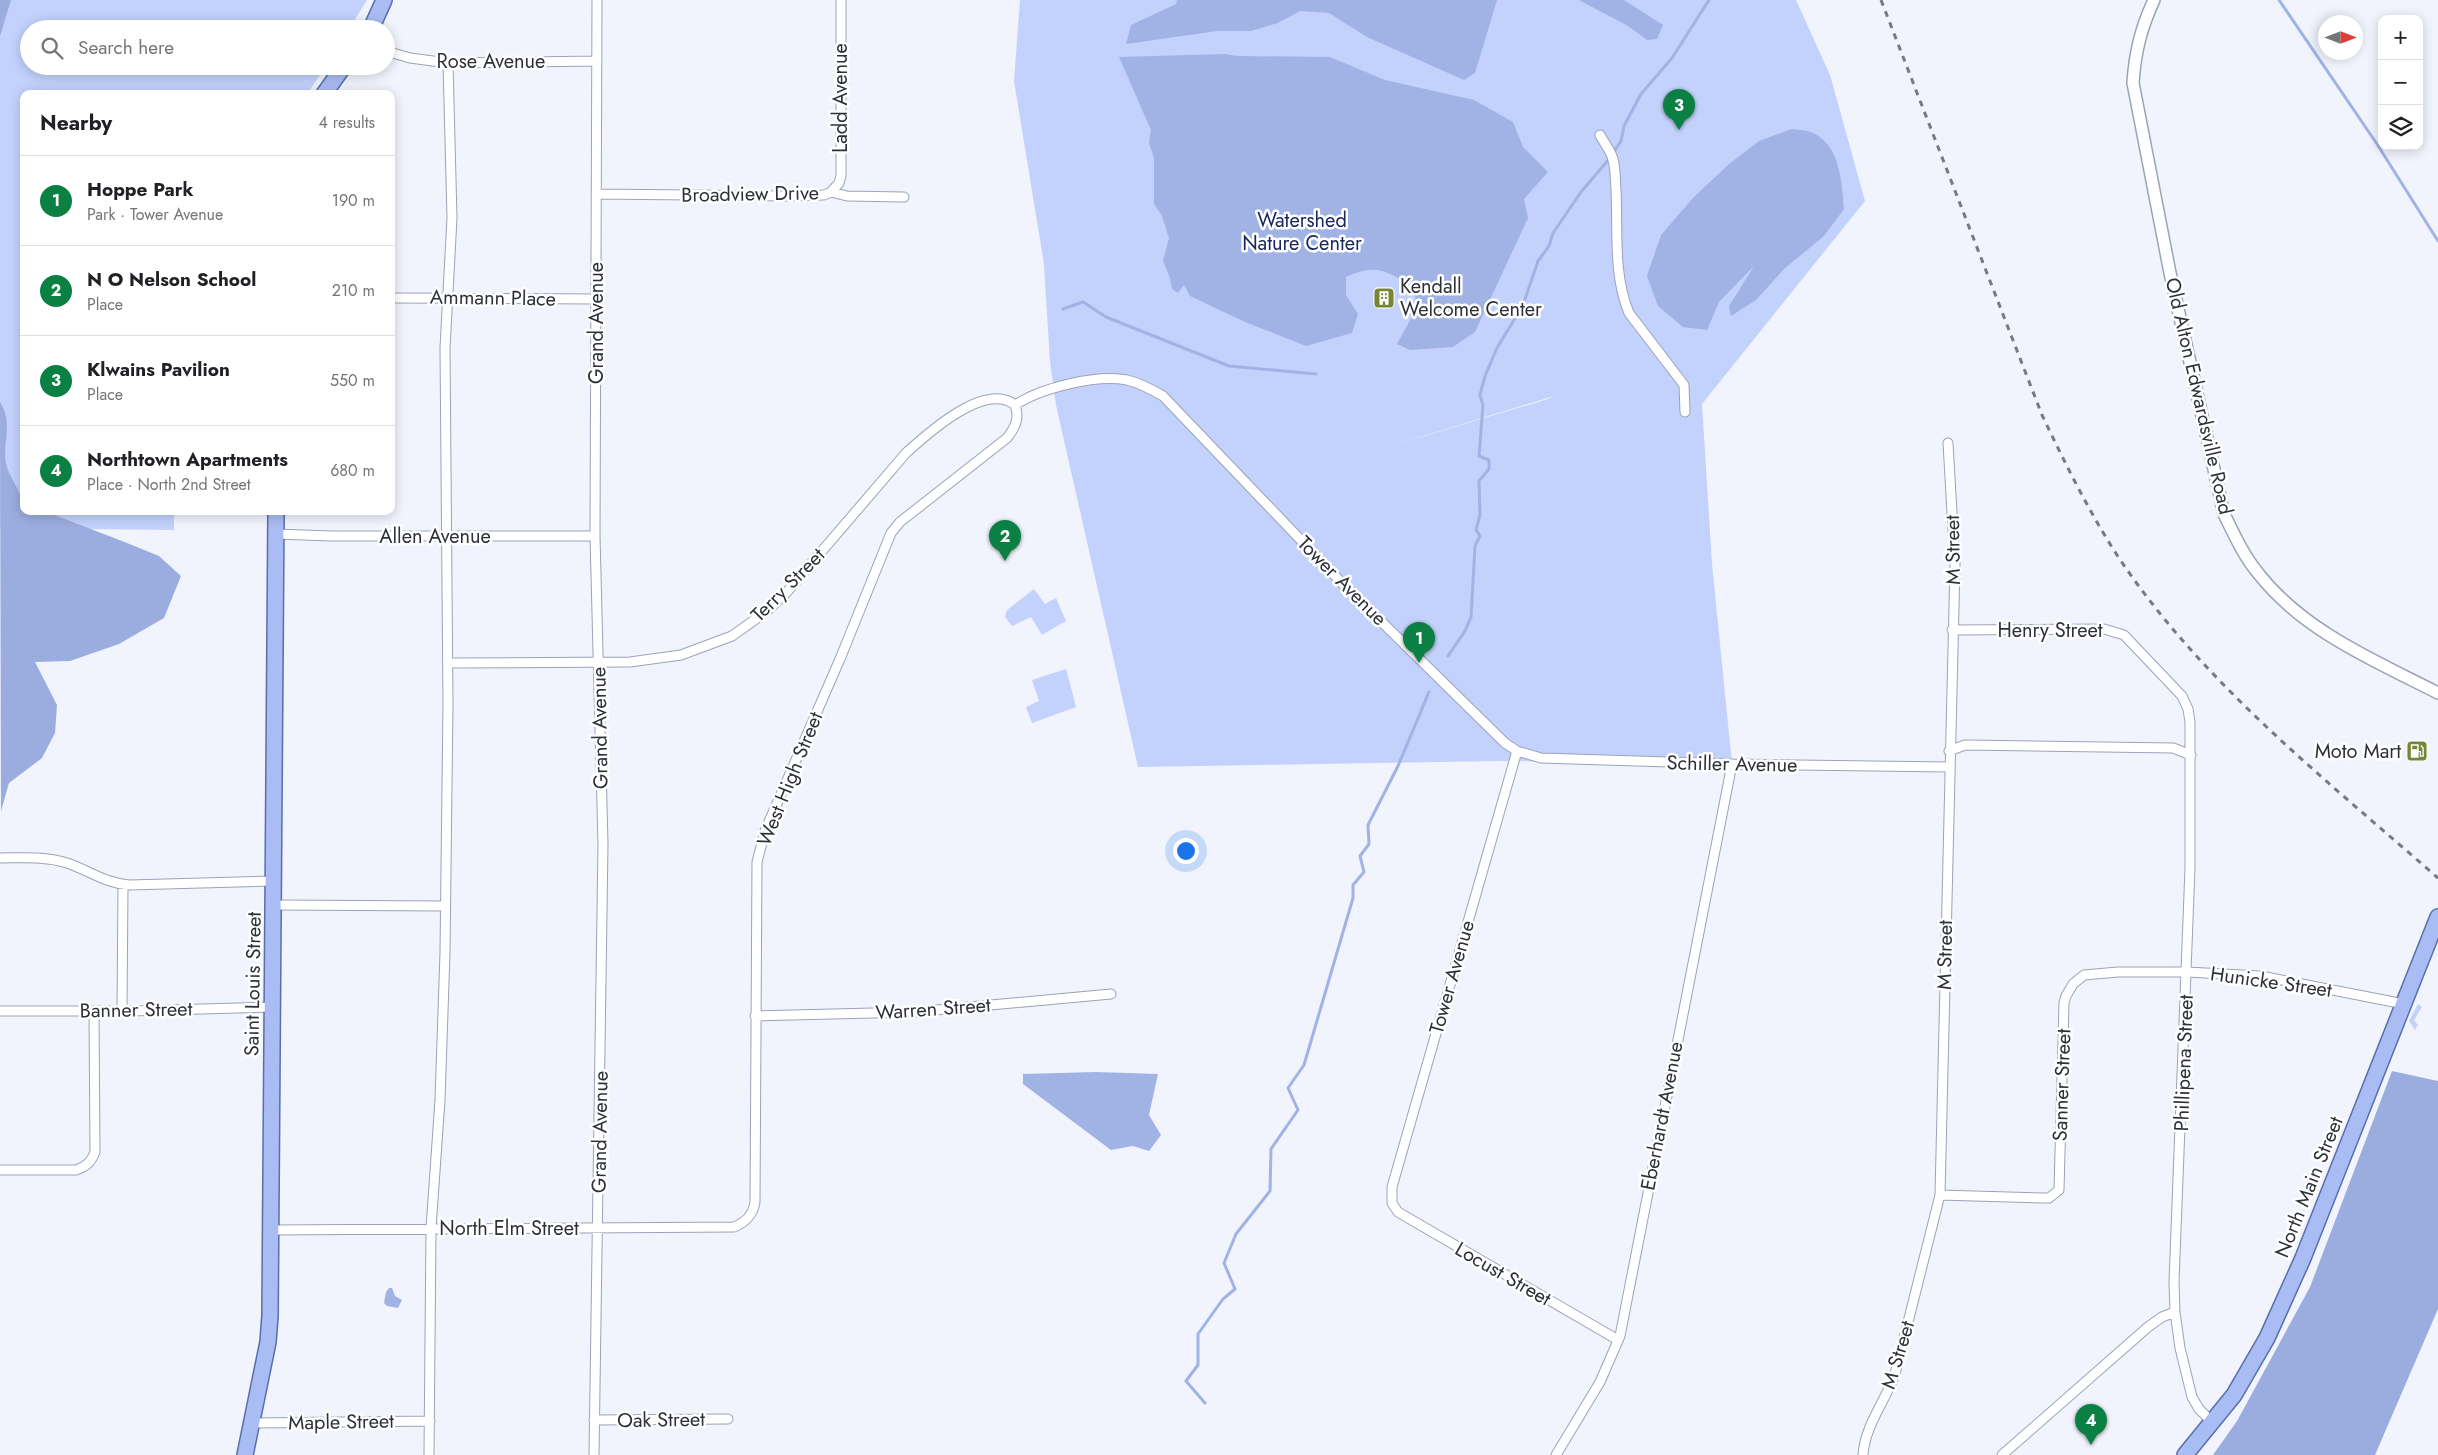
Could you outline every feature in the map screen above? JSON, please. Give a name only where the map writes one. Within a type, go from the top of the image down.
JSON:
[{"type":"main road","points":[[375,20],[384,0]]},
{"type":"main road","points":[[327,90],[338,75]]},
{"type":"main road","name":"Saint Louis Street","points":[[245,1455],[270,1325],[276,515]]},
{"type":"main road","name":"North Main Street","points":[[2185,1455],[2214,1423],[2253,1365],[2267,1338],[2303,1258],[2436,922]]},
{"type":"street","name":"Grand Avenue","points":[[594,1455],[603,854],[595,536],[597,0]]},
{"type":"street","name":"Ladd Avenue","points":[[831,192],[840,183],[841,176],[841,0]]},
{"type":"street","name":"Old Alton Edwardsville Road","points":[[2154,0],[2142,24],[2135,53],[2133,83],[2170,273],[2224,514],[2240,547],[2258,574],[2304,619],[2360,653],[2438,693]]},
{"type":"street","name":"Rose Avenue","points":[[395,54],[410,58],[448,63],[597,61]]},
{"type":"street","points":[[430,1455],[431,1228],[444,1026],[448,662],[445,535],[445,348],[452,218],[448,63]]},
{"type":"street","points":[[1600,135],[1610,152],[1614,168],[1619,244],[1617,270],[1624,300],[1629,313],[1684,385],[1685,412]]},
{"type":"street","name":"Broadview Drive","points":[[596,194],[784,196],[824,195],[831,192],[847,196],[904,197]]},
{"type":"street","name":"Ammann Place","points":[[395,298],[596,299]]},
{"type":"street","name":"Tower Avenue","points":[[1014,406],[1035,394],[1099,380],[1131,381],[1163,396],[1340,581],[1505,743],[1517,751],[1392,1187],[1392,1203]]},
{"type":"street","name":"Terry Street","points":[[448,662],[630,662],[681,655],[732,636],[767,611],[786,593],[906,453],[924,436],[965,408],[990,400],[1002,399],[1009,401],[1014,406]]},
{"type":"street","name":"West High Street","points":[[745,1221],[750,1215],[755,1202],[757,862],[760,846],[840,659],[885,544],[894,528],[1007,438],[1014,429],[1017,420],[1014,406]]},
{"type":"street","name":"M Street","points":[[1863,1455],[1868,1428],[1890,1388],[1895,1374],[1940,1195],[1949,751],[1955,565],[1948,443]]},
{"type":"street","name":"Allen Avenue","points":[[276,534],[595,536]]},
{"type":"street","name":"Henry Street","points":[[1952,630],[2115,631],[2124,635],[2182,696]]},
{"type":"street","name":"Phillipena Street","points":[[2182,696],[2188,708],[2191,755],[2187,972],[2174,1282],[2175,1312],[2192,1397],[2199,1410],[2214,1423]]},
{"type":"street","points":[[1949,751],[1965,745],[2173,748],[2191,755]]},
{"type":"street","name":"Schiller Avenue","points":[[1517,751],[1541,758],[1732,764],[1949,767]]},
{"type":"street","name":"Eberhardt Avenue","points":[[1556,1455],[1600,1382],[1618,1340],[1732,764]]},
{"type":"street","points":[[0,858],[49,859],[65,862],[107,881],[123,884],[273,880]]},
{"type":"street","points":[[122,1011],[123,884]]},
{"type":"street","points":[[273,905],[445,906]]},
{"type":"street","name":"Hunicke Street","points":[[2077,978],[2104,972],[2187,972],[2261,976],[2404,1004]]},
{"type":"street","name":"Sanner Street","points":[[1940,1195],[2043,1198],[2055,1195],[2059,1190],[2064,1003],[2077,978]]},
{"type":"street","name":"Warren Street","points":[[755,1016],[914,1012],[1111,994]]},
{"type":"street","name":"Banner Street","points":[[0,1011],[122,1011],[272,1007]]},
{"type":"street","points":[[0,1170],[76,1170],[84,1167],[92,1160],[95,1152],[94,1011]]},
{"type":"street","name":"Locust Street","points":[[1392,1203],[1398,1212],[1422,1227],[1618,1340]]},
{"type":"street","name":"North Elm Street","points":[[271,1230],[734,1227],[745,1221]]},
{"type":"street","points":[[2002,1455],[2148,1327],[2162,1317],[2175,1312]]},
{"type":"street","name":"Oak Street","points":[[594,1420],[728,1419]]},
{"type":"street","name":"Maple Street","points":[[252,1423],[430,1421]]},
{"type":"green space","points":[[0,0],[367,0],[355,20],[20,20],[20,75],[320,75],[310,90],[20,90],[20,515],[174,515],[174,530],[0,528]]},
{"type":"green space","name":"Watershed Nature Center","points":[[1020,0],[1796,0],[1830,75],[1865,201],[1702,404],[1712,564],[1732,764],[1499,761],[1138,767],[1056,405],[1050,362],[1044,264],[1014,81]],"holes":[[[1554,396],[1548,399],[1384,448]]]},
{"type":"green space","points":[[1034,589],[1045,604],[1056,598],[1066,621],[1042,635],[1031,617],[1012,626],[1005,617],[1007,610]]},
{"type":"green space","points":[[1066,669],[1076,707],[1032,723],[1026,707],[1039,701],[1032,680]]},
{"type":"green space","points":[[2418,1004],[2422,1007],[2414,1020],[2418,1025],[2415,1030],[2409,1021]]},
{"type":"shaded area","points":[[0,0],[11,0],[0,36]]},
{"type":"shaded area","points":[[1177,0],[1497,0],[1475,73],[1464,80],[1367,37],[1329,13],[1300,11],[1278,23],[1251,31],[1217,31],[1126,44],[1131,25],[1176,4]]},
{"type":"shaded area","points":[[1579,0],[1624,0],[1663,25],[1657,39],[1647,40],[1628,26]]},
{"type":"shaded area","points":[[1225,54],[1237,56],[1330,57],[1385,80],[1474,100],[1513,122],[1523,147],[1548,172],[1524,199],[1528,218],[1475,332],[1453,347],[1410,350],[1397,344],[1414,310],[1415,295],[1413,287],[1388,273],[1374,270],[1366,270],[1346,277],[1346,295],[1358,314],[1352,333],[1306,346],[1245,322],[1190,296],[1184,285],[1178,293],[1172,289],[1163,261],[1169,238],[1162,216],[1154,204],[1154,158],[1149,143],[1151,130],[1119,57]]},
{"type":"shaded area","points":[[1792,129],[1813,133],[1830,148],[1841,177],[1844,209],[1824,236],[1784,269],[1756,300],[1731,316],[1729,306],[1754,266],[1719,302],[1707,330],[1683,327],[1658,306],[1647,276],[1661,235],[1693,198],[1729,164],[1759,141]]},
{"type":"shaded area","points":[[0,402],[7,427],[5,459],[9,473],[20,494],[20,515],[54,515],[159,556],[181,576],[164,618],[119,644],[70,661],[35,662],[57,705],[55,733],[42,758],[9,783],[1,811]]},
{"type":"shaded area","points":[[2392,1071],[2438,1081],[2438,1309],[2375,1455],[2213,1455],[2237,1421],[2310,1287]]},
{"type":"shaded area","points":[[1096,1072],[1158,1074],[1149,1115],[1161,1135],[1149,1151],[1133,1146],[1111,1150],[1023,1084],[1023,1074]]},
{"type":"shaded area","points":[[389,1288],[392,1288],[395,1296],[402,1300],[398,1308],[387,1306],[384,1303],[386,1292]]},
{"type":"waterway","points":[[1613,153],[1621,141],[1624,126],[1641,94],[1672,58],[1709,0]]},
{"type":"waterway","points":[[2279,0],[2377,144],[2438,241]]},
{"type":"waterway","points":[[1448,656],[1465,631],[1471,617],[1475,546],[1480,536],[1476,530],[1480,515],[1479,481],[1489,469],[1489,460],[1479,456],[1483,405],[1480,395],[1485,376],[1497,348],[1523,305],[1538,261],[1549,246],[1553,233],[1581,192],[1610,158]]},
{"type":"waterway","points":[[1063,309],[1083,302],[1106,317],[1229,366],[1316,374]]},
{"type":"waterway","points":[[1205,1403],[1186,1381],[1198,1365],[1198,1334],[1223,1299],[1235,1289],[1224,1263],[1236,1234],[1270,1191],[1271,1149],[1298,1110],[1288,1088],[1304,1065],[1353,898],[1353,885],[1364,872],[1360,856],[1369,844],[1368,825],[1398,766],[1429,692]]},
{"type":"railway","points":[[1881,0],[2042,415],[2068,469],[2106,538],[2150,601],[2225,687],[2308,765],[2438,878]]},
{"type":"place","name":"Klwains Pavilion","points":[[1679,130]]},
{"type":"place","name":"Kendall Welcome Center","points":[[1384,298]]},
{"type":"place","name":"N O Nelson School","points":[[1005,561]]},
{"type":"place","name":"Hoppe Park","points":[[1419,663]]},
{"type":"place","name":"Moto Mart","points":[[2417,751]]},
{"type":"place","name":"Northtown Apartments","points":[[2091,1445]]}]
